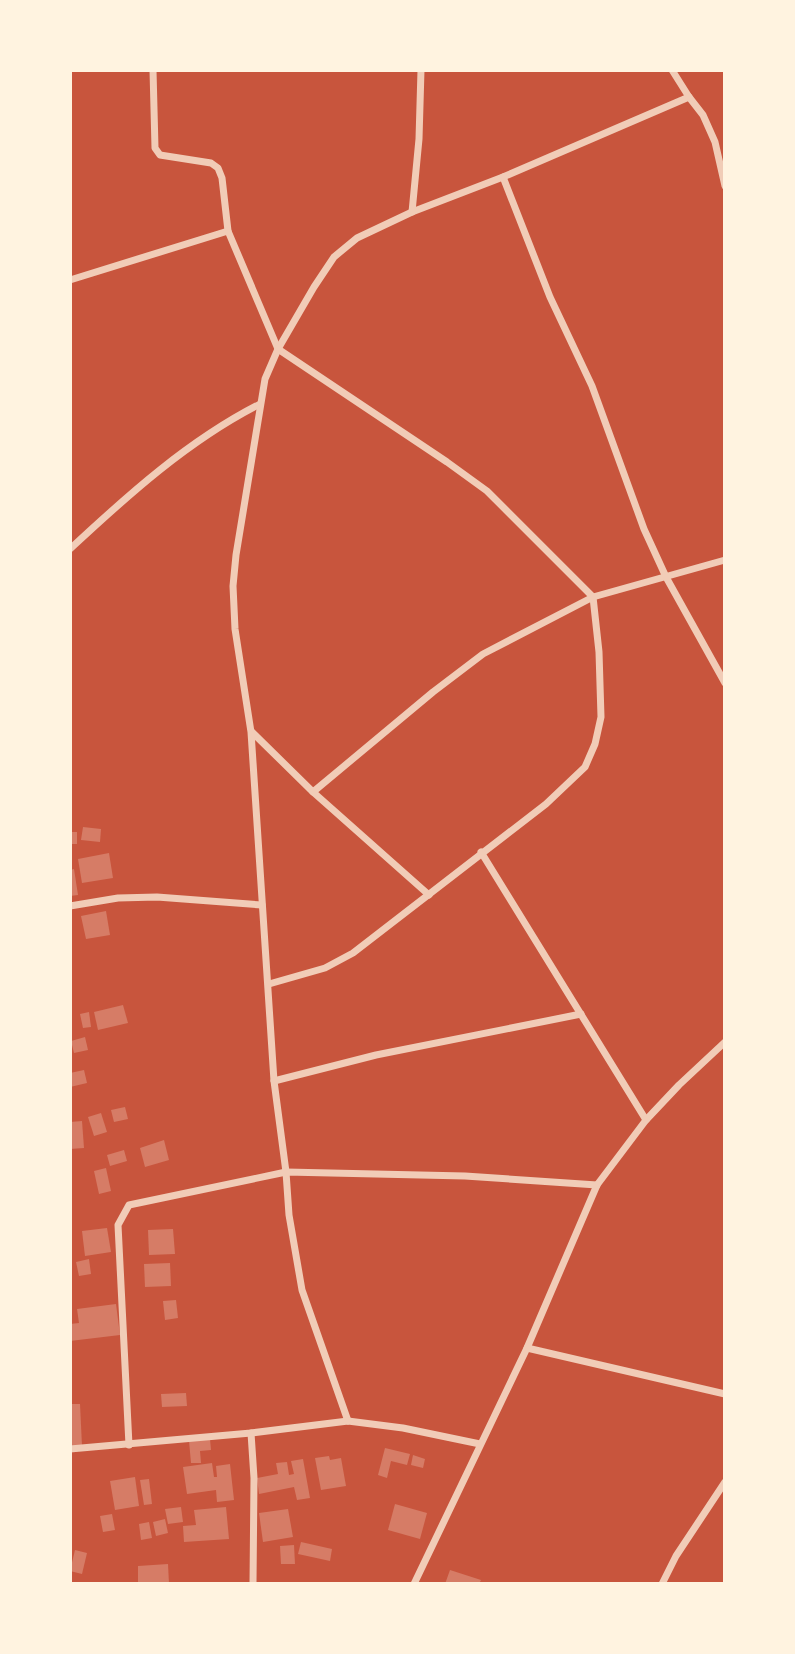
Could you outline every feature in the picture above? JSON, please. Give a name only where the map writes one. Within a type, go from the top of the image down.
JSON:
[{"type":"street","points":[[153,70],[155,148],[160,155],[211,163],[218,168],[222,178],[228,231],[278,349],[486,491],[593,597],[599,652],[601,717],[584,767],[546,804],[354,953],[325,968],[269,984]]},
{"type":"street","points":[[412,212],[419,139],[421,70]]},
{"type":"street","points":[[672,70],[703,115],[715,142],[725,186]]},
{"type":"street","points":[[348,1421],[302,1290],[289,1215],[274,1081],[251,732],[234,629],[233,586],[265,379],[278,349],[334,257],[357,238],[412,212],[503,177],[689,97]]},
{"type":"street","points":[[503,177],[550,297],[592,386],[644,529],[666,577],[725,683]]},
{"type":"street","points":[[70,280],[228,231]]},
{"type":"street","points":[[70,549],[138,487],[230,419],[260,404]]},
{"type":"street","points":[[313,792],[483,654],[593,597],[725,560]]},
{"type":"street","points":[[251,732],[313,792],[429,895]]},
{"type":"street","points":[[481,852],[646,1120]]},
{"type":"street","points":[[70,906],[118,898],[157,897],[262,905]]},
{"type":"street","points":[[274,1081],[376,1055],[581,1014]]},
{"type":"street","points":[[414,1584],[527,1348],[597,1185],[646,1120],[725,1042]]},
{"type":"street","points":[[129,1445],[118,1225],[129,1205],[286,1172],[465,1176],[597,1185]]},
{"type":"street","points":[[527,1348],[725,1394]]},
{"type":"street","points":[[70,1449],[251,1433],[348,1421],[403,1428],[480,1444]]},
{"type":"street","points":[[251,1433],[254,1478],[253,1584]]},
{"type":"street","points":[[662,1584],[676,1556],[725,1482]]},
{"type":"building","points":[[83,827],[101,829],[100,842],[81,840]]},
{"type":"building","points":[[70,832],[77,832],[77,844],[70,844]]},
{"type":"building","points":[[109,853],[113,878],[82,883],[78,859]]},
{"type":"building","points":[[74,869],[78,895],[70,896],[70,870]]},
{"type":"building","points":[[106,911],[110,935],[86,939],[81,916]]},
{"type":"building","points":[[123,1005],[128,1023],[98,1030],[94,1012]]},
{"type":"building","points":[[89,1012],[91,1027],[83,1028],[80,1014]]},
{"type":"building","points":[[85,1037],[88,1050],[74,1053],[71,1041]]},
{"type":"building","points":[[84,1070],[87,1083],[70,1087],[70,1073]]},
{"type":"building","points":[[125,1107],[128,1119],[114,1122],[111,1110]]},
{"type":"building","points":[[101,1113],[107,1132],[94,1136],[88,1117]]},
{"type":"building","points":[[82,1121],[84,1148],[70,1149],[70,1122]]},
{"type":"building","points":[[164,1140],[169,1160],[145,1167],[140,1148]]},
{"type":"building","points":[[124,1150],[127,1161],[110,1166],[107,1155]]},
{"type":"building","points":[[106,1168],[111,1191],[99,1194],[94,1171]]},
{"type":"building","points":[[107,1228],[111,1252],[85,1256],[82,1231]]},
{"type":"building","points":[[173,1229],[175,1254],[149,1255],[148,1230]]},
{"type":"building","points":[[89,1259],[91,1274],[79,1276],[76,1262]]},
{"type":"building","points":[[170,1263],[171,1286],[145,1287],[144,1264]]},
{"type":"building","points":[[176,1300],[178,1318],[165,1320],[163,1301]]},
{"type":"building","points":[[116,1304],[120,1335],[70,1341],[70,1324],[79,1323],[77,1309]]},
{"type":"building","points":[[186,1393],[187,1406],[162,1407],[161,1394]]},
{"type":"building","points":[[70,1404],[80,1404],[82,1446],[70,1446]]},
{"type":"building","points":[[210,1439],[211,1450],[200,1451],[201,1463],[191,1463],[189,1441]]},
{"type":"building","points":[[385,1448],[410,1454],[407,1465],[391,1461],[387,1478],[378,1475]]},
{"type":"building","points":[[413,1455],[425,1459],[423,1468],[411,1465]]},
{"type":"building","points":[[329,1456],[330,1460],[341,1458],[346,1486],[321,1490],[315,1458]]},
{"type":"building","points":[[303,1459],[310,1498],[297,1500],[294,1487],[259,1494],[257,1478],[278,1474],[276,1463],[287,1462],[289,1475],[294,1474],[291,1461]]},
{"type":"building","points":[[212,1463],[214,1477],[217,1477],[216,1466],[230,1464],[234,1500],[217,1502],[216,1490],[187,1494],[183,1467]]},
{"type":"building","points":[[135,1477],[139,1506],[115,1510],[110,1481]]},
{"type":"building","points":[[149,1479],[152,1504],[144,1505],[140,1480]]},
{"type":"building","points":[[395,1504],[427,1513],[420,1539],[388,1530]]},
{"type":"building","points":[[181,1507],[183,1522],[168,1524],[165,1509]]},
{"type":"building","points":[[226,1507],[229,1539],[184,1542],[183,1526],[196,1525],[194,1510]]},
{"type":"building","points":[[288,1509],[293,1537],[263,1542],[259,1513]]},
{"type":"building","points":[[112,1514],[115,1530],[103,1532],[100,1516]]},
{"type":"building","points":[[165,1519],[168,1533],[156,1536],[153,1522]]},
{"type":"building","points":[[149,1522],[152,1538],[141,1540],[139,1524]]},
{"type":"building","points":[[301,1542],[332,1549],[330,1561],[298,1554]]},
{"type":"building","points":[[294,1545],[295,1564],[281,1564],[280,1546]]},
{"type":"building","points":[[75,1550],[87,1553],[82,1574],[70,1571]]},
{"type":"building","points":[[168,1564],[169,1584],[138,1584],[138,1566]]},
{"type":"building","points":[[450,1570],[481,1580],[479,1584],[445,1584]]}]
